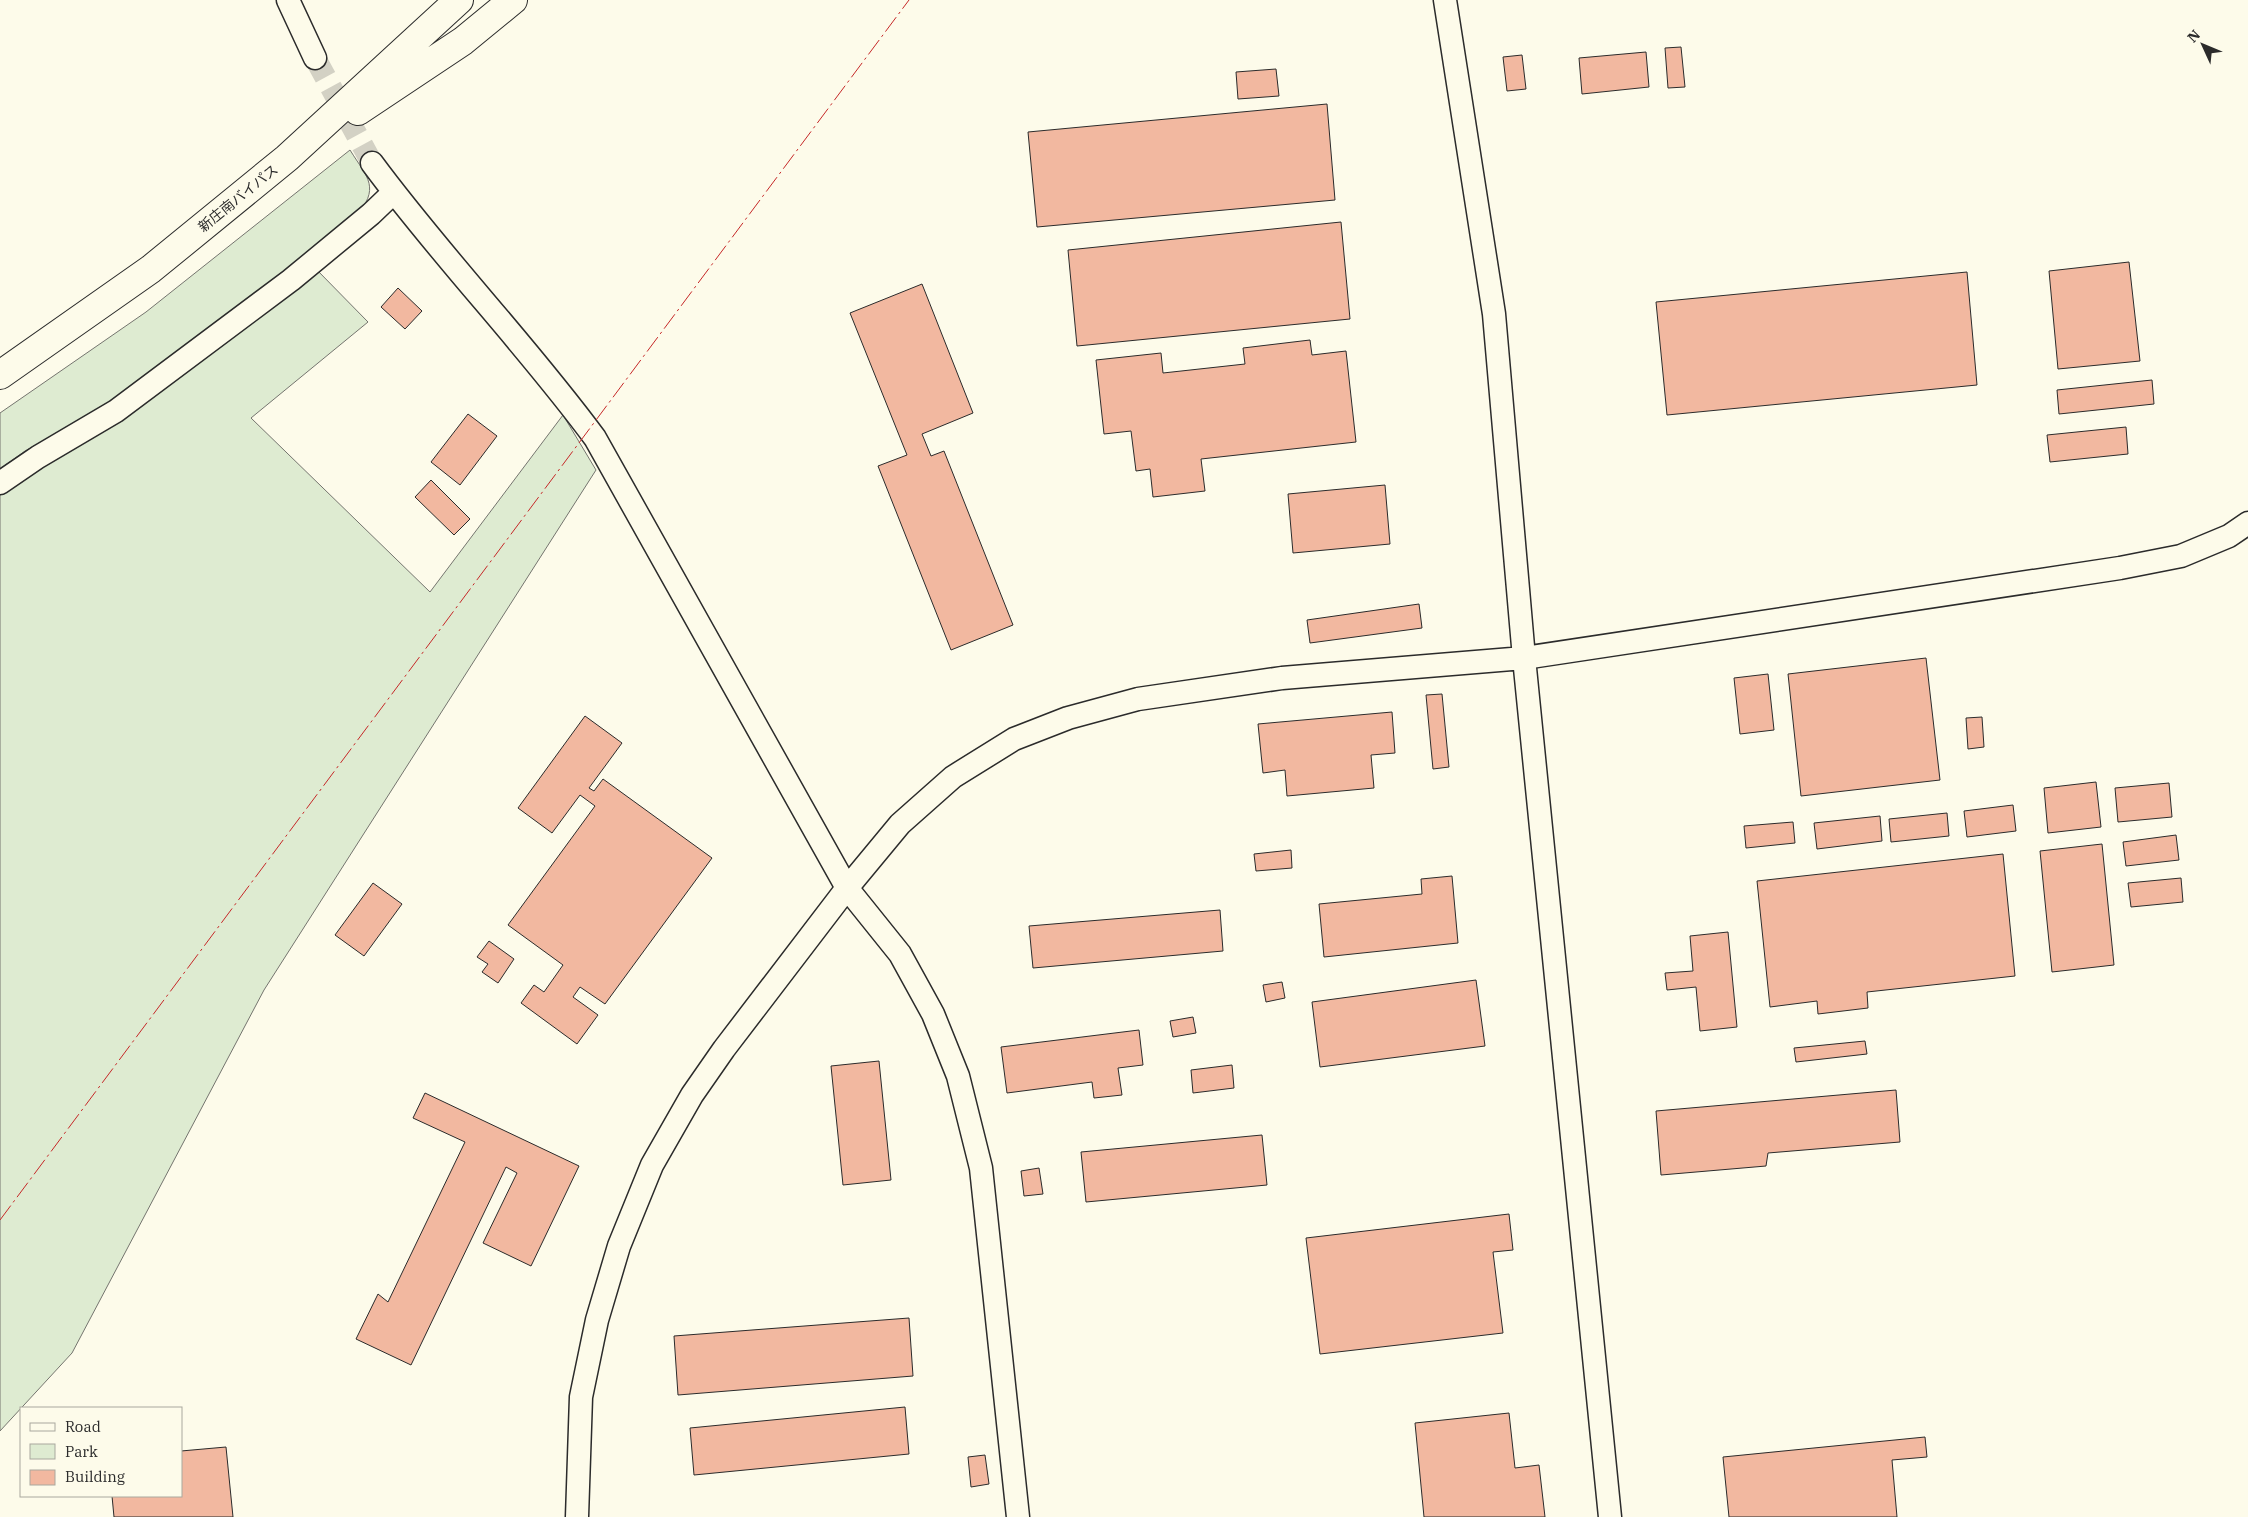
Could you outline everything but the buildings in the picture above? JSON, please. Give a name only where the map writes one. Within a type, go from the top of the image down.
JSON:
[{"type":"highway","name":"新庄南バイパス","points":[[2,374],[151,269],[286,158],[459,0]]},
{"type":"highway","points":[[286,158],[463,41],[513,0]]},
{"type":"street","points":[[288,0],[315,58]]},
{"type":"street","points":[[1445,0],[1494,314],[1524,658],[1610,1517]]},
{"type":"street","points":[[372,163],[413,218],[566,399],[595,438],[847,888],[900,954],[933,1014],[958,1076],[981,1168],[1018,1517]]},
{"type":"street","points":[[0,483],[38,457],[116,411],[291,280],[371,214],[394,192]]},
{"type":"street","points":[[577,1517],[577,1467],[583,1387],[597,1320],[619,1246],[652,1165],[703,1080],[847,888],[900,824],[953,777],[1014,739],[1068,718],[1138,699],[1282,678],[1524,658],[2120,568],[2181,556],[2229,536],[2248,523]]},
{"type":"green space","points":[[350,150],[366,176],[370,191],[363,207],[355,218],[120,399],[25,451],[0,469],[0,413],[146,312]]},
{"type":"green space","points":[[316,269],[368,322],[251,418],[430,592],[563,415],[596,470],[264,990],[72,1353],[22,1407],[20,1407],[0,1431],[0,494]]},
{"type":"tunnel","points":[[315,58],[372,163]]},
{"type":"power","points":[[0,1220],[909,0]]}]
